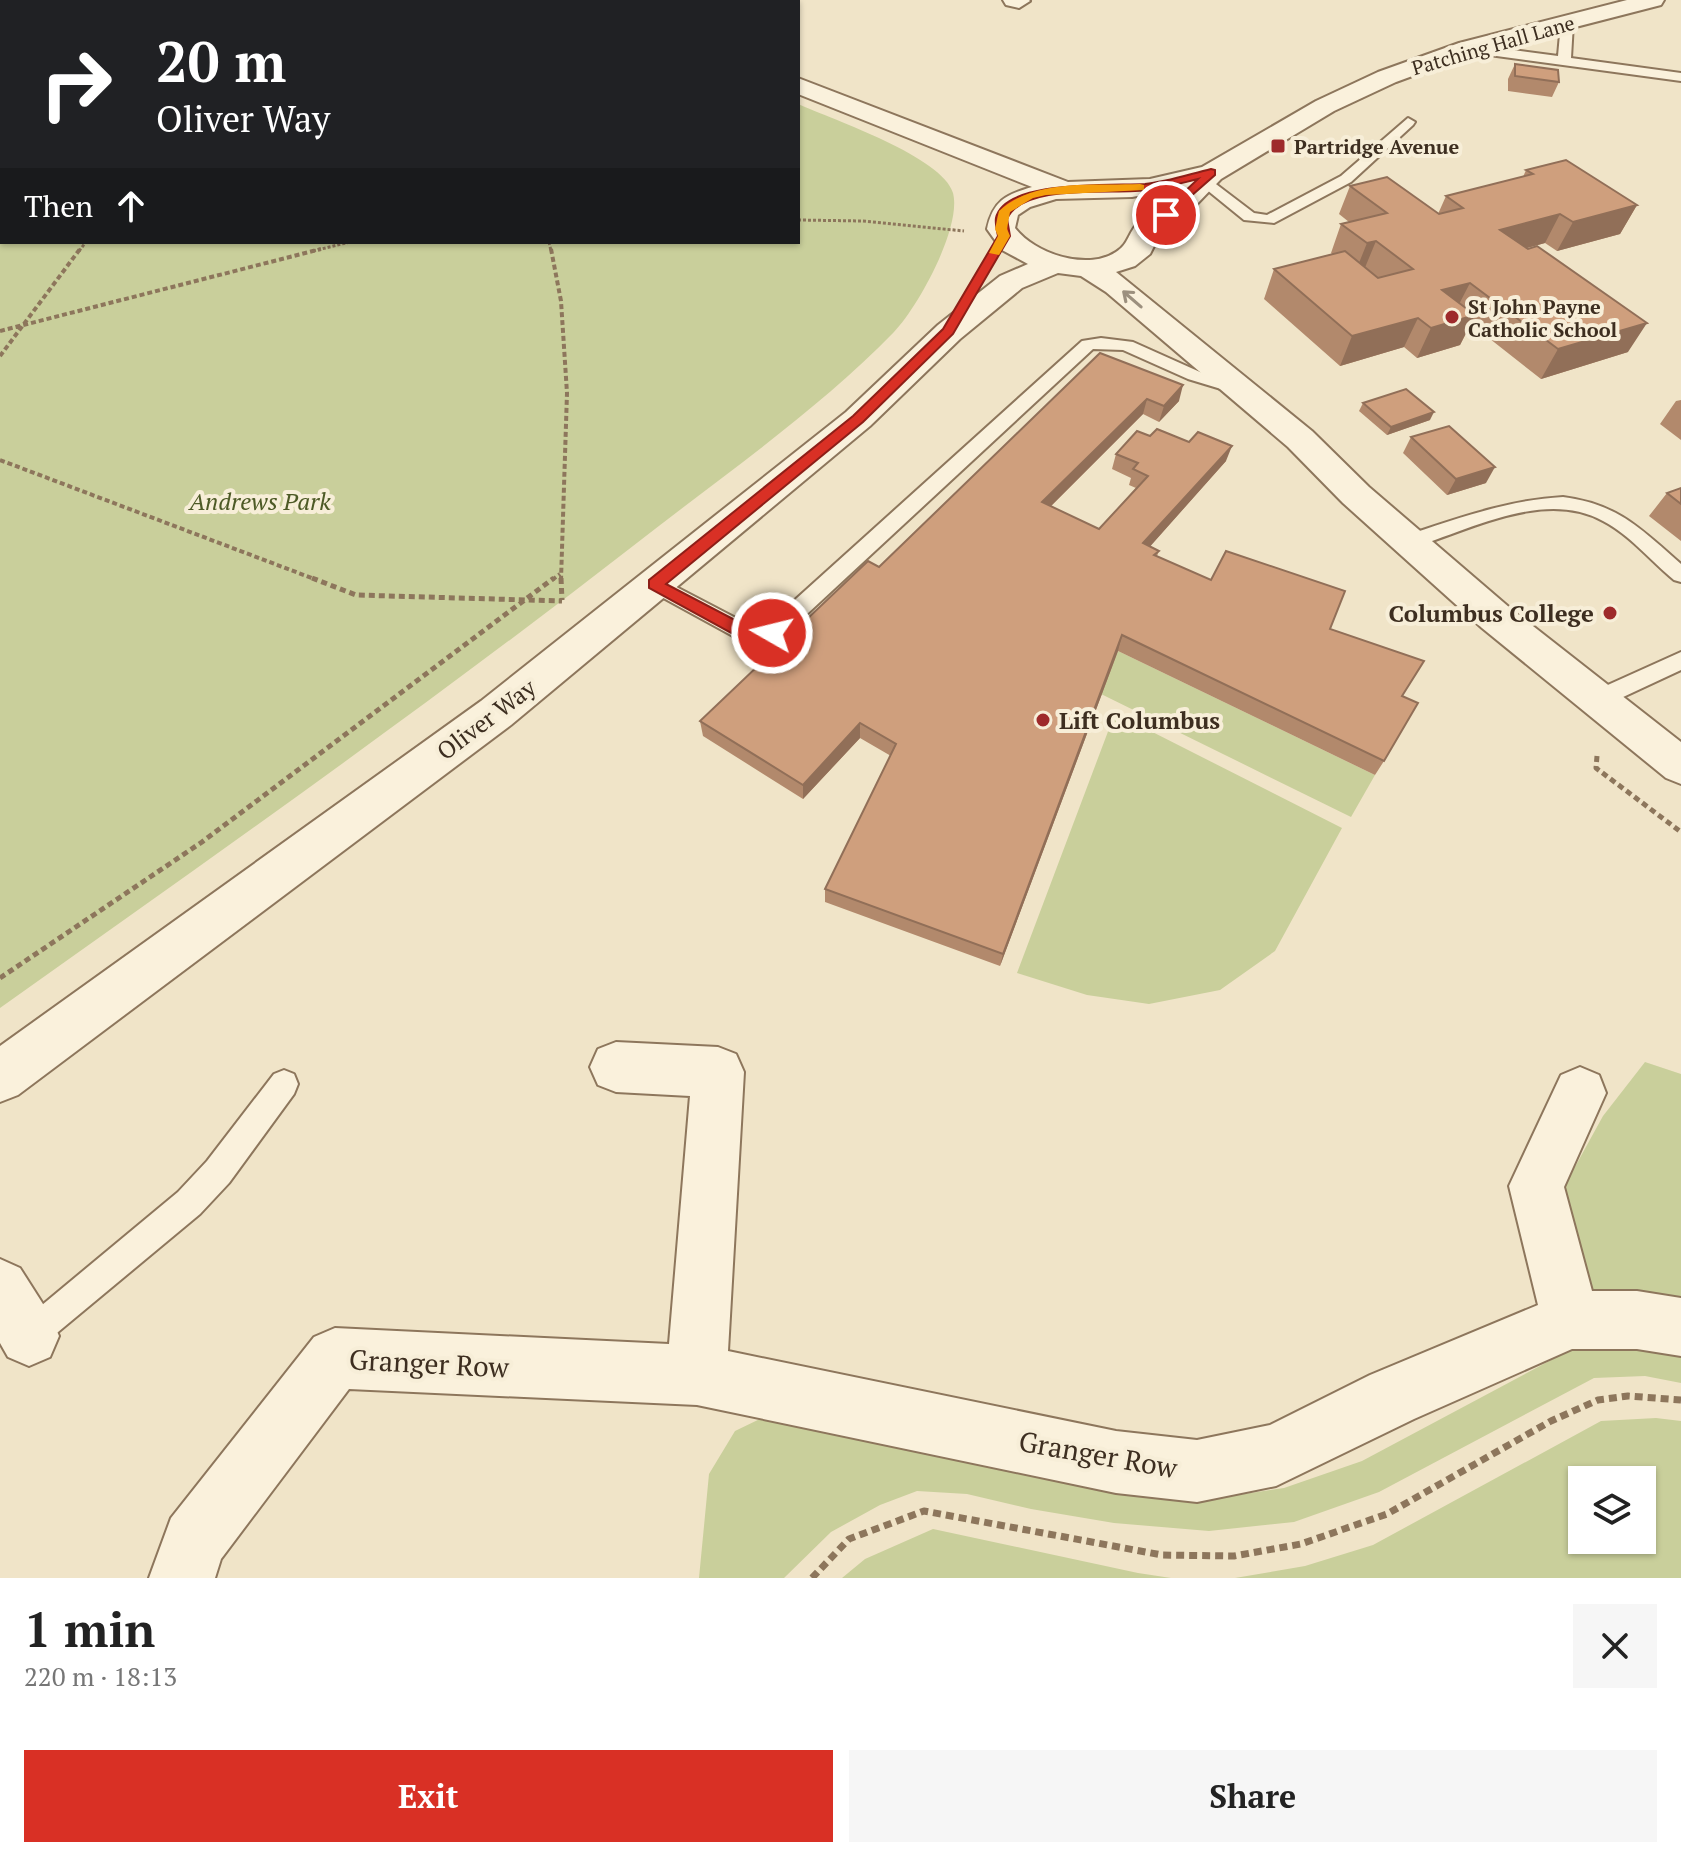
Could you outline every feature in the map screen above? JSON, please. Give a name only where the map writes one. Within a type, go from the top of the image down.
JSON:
[{"type":"street","points":[[1549,0],[1576,20]]},
{"type":"street","name":"Patching Hall Lane","points":[[962,154],[1023,253],[1054,264],[1087,267],[1115,263],[1135,253],[1146,235],[1207,177],[1325,106],[1415,65],[1467,48],[1653,0]]},
{"type":"street","name":"Patching Hall Lane","points":[[800,86],[962,154],[1128,206],[1141,217],[1146,235]]},
{"type":"street","name":"Patching Hall Lane","points":[[1005,223],[1029,196],[1149,187],[1207,177]]},
{"type":"street","name":"Oliver Way","points":[[949,332],[1005,223]]},
{"type":"street","points":[[1146,235],[1169,307],[1225,378]]},
{"type":"street","name":"Oliver Way","points":[[0,1077],[496,713],[858,419],[949,332],[1011,282],[1054,264]]},
{"type":"street","points":[[1087,267],[1117,286],[1300,439],[1408,542],[1496,618],[1681,766]]},
{"type":"street","points":[[616,1067],[718,1072],[697,1375]]},
{"type":"street","points":[[1571,1320],[1536,1186],[1580,1093]]},
{"type":"street","points":[[0,1288],[29,1336]]},
{"type":"street","name":"Granger Row","points":[[182,1578],[194,1541],[335,1358],[697,1375],[1116,1462],[1197,1471],[1276,1455],[1420,1384],[1571,1320],[1637,1320],[1681,1327]]},
{"type":"lane","points":[[1564,61],[1576,20]]},
{"type":"lane","points":[[1467,48],[1681,77]]},
{"type":"lane","points":[[1207,177],[1249,217],[1269,220],[1346,179],[1408,122]]},
{"type":"lane","points":[[654,584],[750,635],[772,633],[1088,345],[1104,340],[1123,343],[1192,375],[1225,378]]},
{"type":"lane","points":[[1408,542],[1530,504],[1568,502],[1609,515],[1681,575]]},
{"type":"lane","points":[[1598,699],[1681,660]]},
{"type":"lane","points":[[29,1336],[189,1203],[218,1172],[284,1084]]},
{"type":"path","points":[[800,220],[863,221],[969,231]]},
{"type":"path","points":[[0,356],[85,244]]},
{"type":"path","points":[[0,331],[342,244]]},
{"type":"path","points":[[0,460],[356,595],[562,600],[560,574],[568,423],[558,277],[550,244]]},
{"type":"path","points":[[0,978],[202,842],[560,574]]},
{"type":"green space","name":"Andrews Park","points":[[800,105],[909,153],[945,179],[953,193],[951,226],[926,286],[894,332],[833,389],[734,469],[477,664],[0,1008],[0,244],[800,244]]},
{"type":"green space","points":[[1118,651],[1375,775],[1351,817],[1101,694]]},
{"type":"green space","points":[[1115,713],[1342,828],[1275,951],[1220,990],[1149,1004],[1087,995],[1017,973]]},
{"type":"green space","points":[[1645,1062],[1681,1074],[1681,1303],[1581,1293],[1565,1185],[1603,1116]]},
{"type":"green space","points":[[1581,1344],[1681,1353],[1681,1383],[1645,1376],[1594,1378],[1379,1492],[1294,1522],[1209,1531],[1114,1523],[967,1494],[917,1491],[880,1505],[831,1532],[784,1578],[699,1578],[709,1474],[735,1431],[766,1416],[1204,1500],[1284,1488],[1362,1461]]},
{"type":"green space","points":[[1656,1418],[1681,1421],[1681,1578],[1235,1578],[1305,1566],[1373,1545],[1601,1421]]},
{"type":"green space","points":[[933,1529],[1171,1578],[842,1578],[865,1559]]},
{"type":"building","points":[[1515,64],[1558,70],[1559,82],[1515,76]]},
{"type":"building","points":[[1566,160],[1637,205],[1573,222],[1560,214],[1500,230],[1528,249],[1537,246],[1647,323],[1558,349],[1470,283],[1442,290],[1475,315],[1431,328],[1418,318],[1352,336],[1274,269],[1345,251],[1378,278],[1413,269],[1376,241],[1367,243],[1341,224],[1387,213],[1350,186],[1387,177],[1439,214],[1463,208],[1446,196],[1533,174],[1526,170]]},
{"type":"building","points":[[1100,353],[1183,385],[1164,406],[1147,399],[1042,502],[1099,529],[1148,476],[1133,469],[1138,463],[1116,454],[1137,431],[1150,436],[1157,429],[1189,442],[1198,432],[1232,446],[1143,543],[1159,551],[1154,555],[1211,580],[1226,551],[1345,591],[1330,629],[1424,661],[1402,696],[1418,703],[1384,761],[1122,635],[1003,954],[825,889],[896,744],[860,723],[803,785],[700,721],[868,561],[879,567]]},
{"type":"building","points":[[1406,389],[1434,412],[1391,427],[1363,403]]},
{"type":"building","points":[[1449,426],[1495,467],[1456,479],[1411,437]]},
{"type":"building","points":[[1681,488],[1681,504],[1667,493]]},
{"type":"slow traffic","points":[[995,253],[1004,236],[1001,219],[1015,202],[1046,191],[1140,187]]},
{"type":"place","name":"Partridge Avenue","points":[[1278,146]]},
{"type":"place","name":"St John Payne Catholic School","points":[[1452,317]]},
{"type":"place","name":"Columbus College","points":[[1610,613]]},
{"type":"place","name":"Lift Columbus","points":[[1043,720]]},
{"type":"route","points":[[772,633],[750,635],[714,619],[654,584],[858,419],[949,332],[1004,236],[1001,219],[1015,202],[1046,191],[1149,187],[1211,173],[1166,215]]}]
